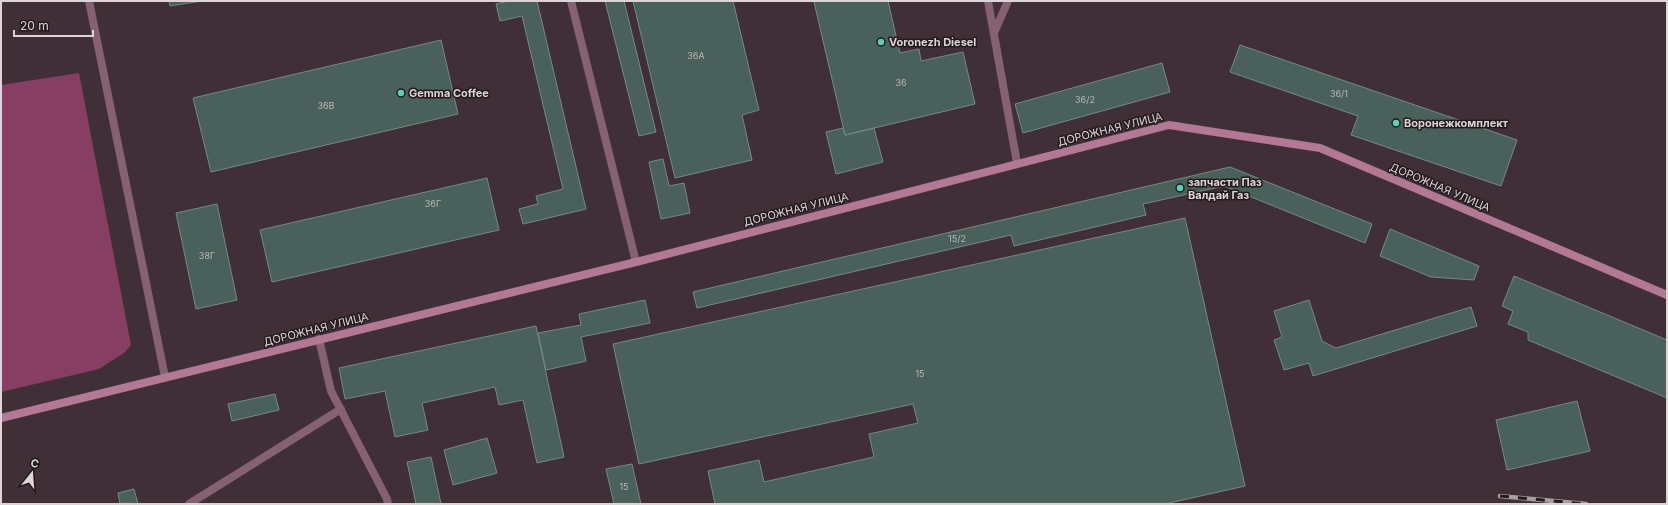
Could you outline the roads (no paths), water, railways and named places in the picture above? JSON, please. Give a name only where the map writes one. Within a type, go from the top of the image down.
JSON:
[{"type":"street","points":[[89,1],[165,377]]},
{"type":"street","points":[[571,1],[636,262]]},
{"type":"street","points":[[988,1],[1017,163]]},
{"type":"street","points":[[994,33],[1008,1]]},
{"type":"street","name":"ДОРОЖНАЯ УЛИЦА","points":[[1,418],[636,262],[1169,125],[1320,148],[1667,295]]},
{"type":"street","points":[[318,339],[331,390],[388,504]]},
{"type":"street","points":[[189,504],[341,409]]},
{"type":"railway","points":[[1500,496],[1586,504]]},
{"type":"place","name":"Voronezh Diesel","points":[[881,42]]},
{"type":"place","name":"Gemma Coffee","points":[[401,93]]},
{"type":"place","name":"Воронежкомплект","points":[[1396,123]]},
{"type":"place","name":"запчасти Паз Валдай Газ","points":[[1180,188]]}]
